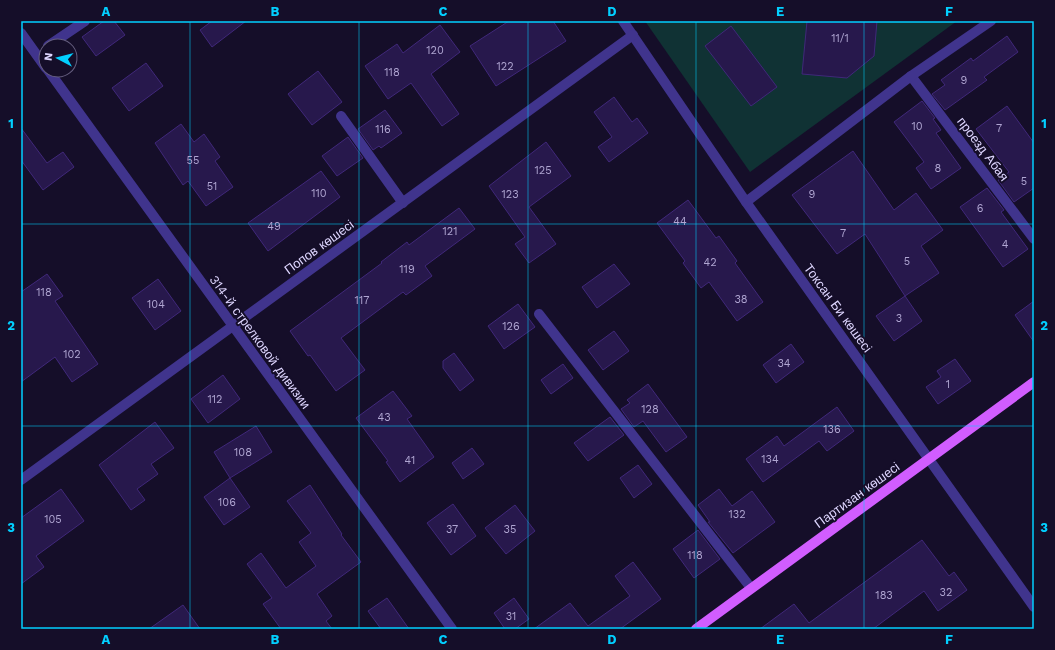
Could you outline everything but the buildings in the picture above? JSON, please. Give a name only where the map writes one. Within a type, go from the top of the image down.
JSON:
[{"type":"main road","name":"Партизан көшесі","points":[[696,629],[1034,382]]},
{"type":"street","points":[[60,38],[85,21]]},
{"type":"street","name":"Токсан Би көшесі","points":[[623,21],[746,202],[1034,607]]},
{"type":"street","points":[[746,202],[911,76],[990,21]]},
{"type":"street","name":"314-й стрелковой дивизии","points":[[21,33],[38,57]]},
{"type":"street","name":"Попов көшесі","points":[[21,480],[633,35]]},
{"type":"street","name":"проезд Абая","points":[[911,76],[1034,239]]},
{"type":"street","name":"314-й стрелковой дивизии","points":[[54,78],[452,629]]},
{"type":"street","points":[[341,116],[402,203]]},
{"type":"street","points":[[539,314],[751,588]]},
{"type":"green space","points":[[645,21],[957,21],[750,172]]}]
